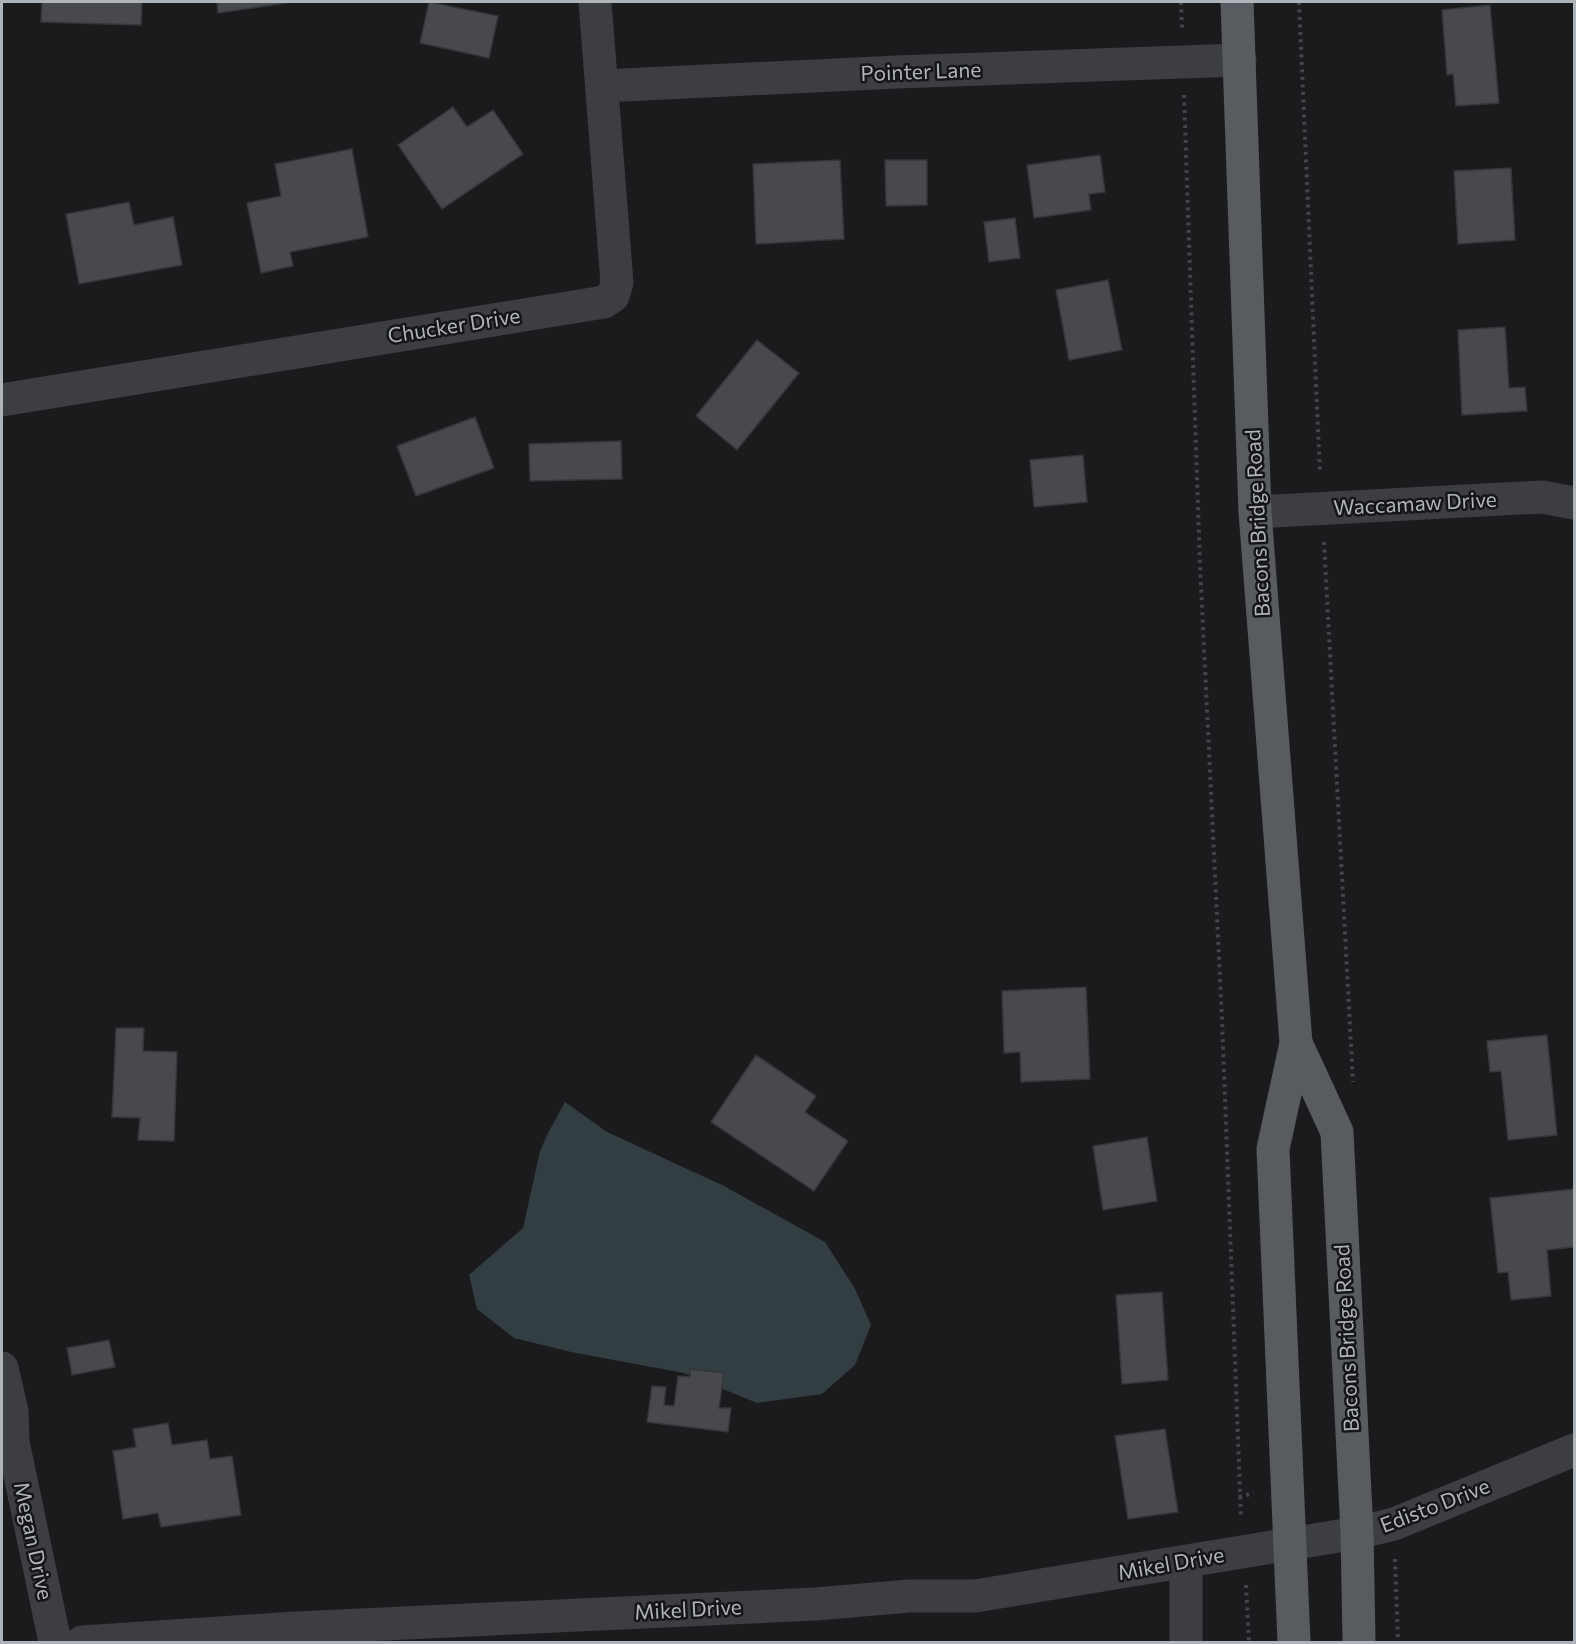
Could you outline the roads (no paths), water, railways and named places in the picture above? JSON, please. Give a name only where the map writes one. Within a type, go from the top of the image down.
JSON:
[{"type":"main road","name":"Bacons Bridge Road","points":[[1237,2],[1255,512],[1296,1043],[1273,1149],[1294,1642]]},
{"type":"main road","name":"Bacons Bridge Road","points":[[1296,1043],[1337,1132],[1357,1533],[1359,1642]]},
{"type":"street","name":"Chucker Drive","points":[[2,400],[604,302],[613,296],[617,284],[595,2]]},
{"type":"street","name":"Pointer Lane","points":[[602,86],[1240,60]]},
{"type":"street","name":"Waccamaw Drive","points":[[1255,512],[1542,497],[1575,503]]},
{"type":"street","name":"Megan Drive","points":[[2,1368],[12,1410],[12,1442],[55,1642]]},
{"type":"street","name":"Edisto Drive","points":[[1291,1543],[1357,1533],[1394,1524],[1575,1450]]},
{"type":"street","name":"Mikel Drive","points":[[82,1642],[296,1628],[816,1604],[909,1596],[975,1596],[1291,1543]]},
{"type":"street","points":[[1186,1562],[1186,1642]]}]
